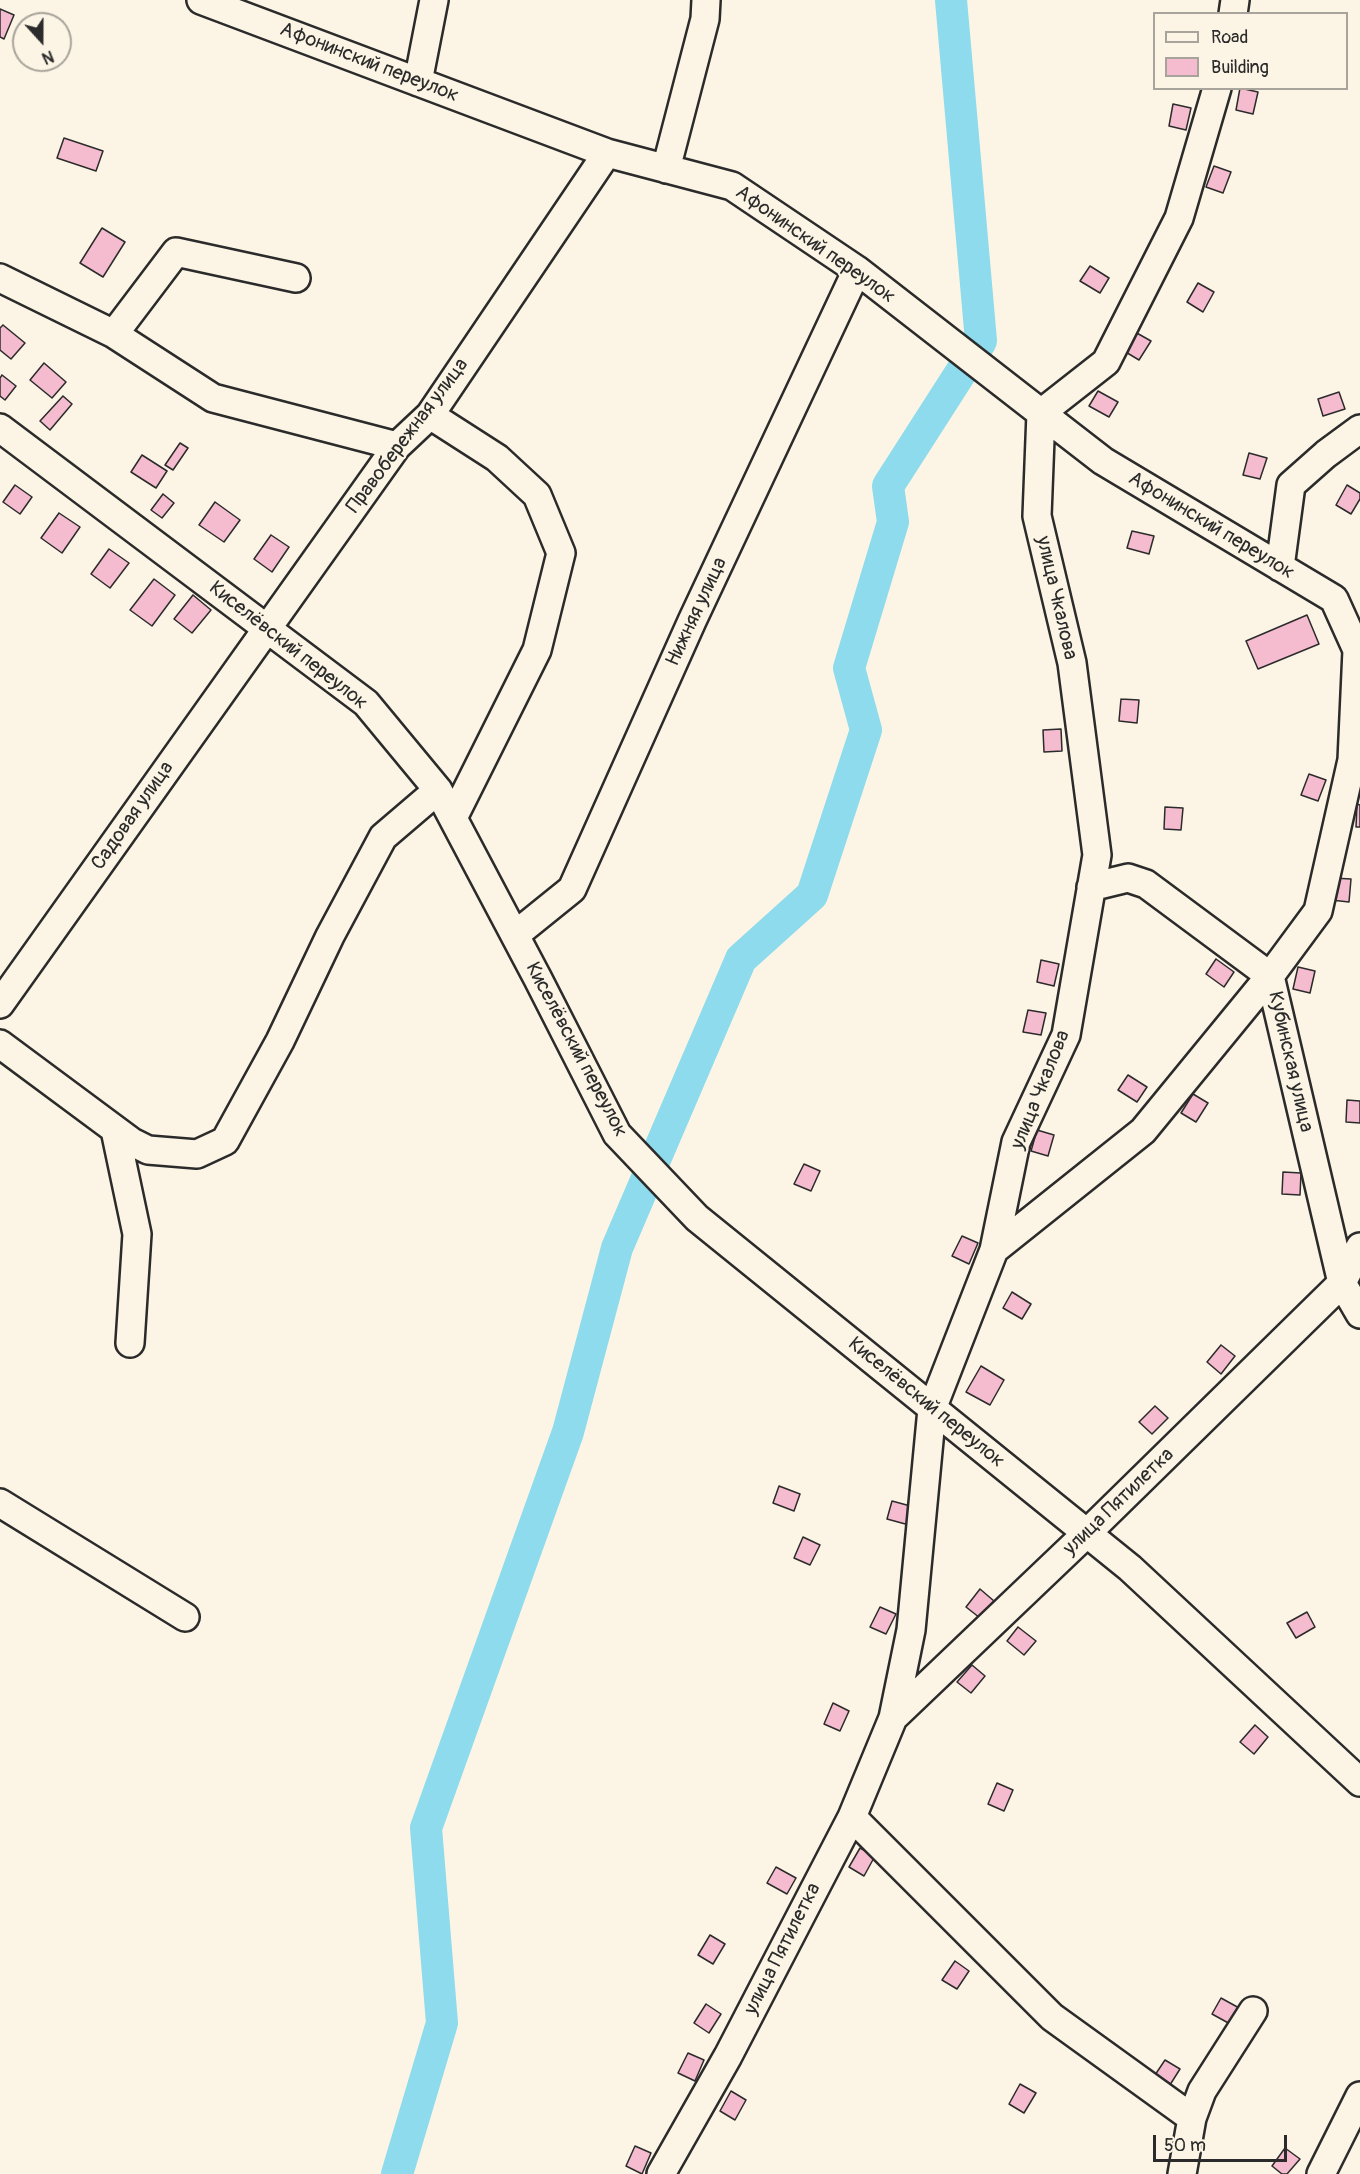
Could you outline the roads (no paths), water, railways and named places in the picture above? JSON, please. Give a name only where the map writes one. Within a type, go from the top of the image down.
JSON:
[{"type":"street","name":"Афонинский переулок","points":[[201,0],[607,153],[732,186],[857,270],[1103,461],[1334,599],[1357,650],[1356,752]]},
{"type":"street","points":[[418,82],[434,0]]},
{"type":"street","points":[[666,169],[705,19],[706,0]]},
{"type":"street","points":[[1032,406],[1106,362],[1179,218],[1216,90]]},
{"type":"street","name":"Правобережная улица","points":[[266,628],[397,446],[430,415],[607,153]]},
{"type":"street","points":[[114,334],[176,252],[296,278]]},
{"type":"street","name":"Нижняя улица","points":[[515,935],[572,889],[692,621],[857,270]]},
{"type":"street","points":[[0,278],[114,334],[213,398],[397,446]]},
{"type":"street","name":"улица Чкалова","points":[[994,1250],[1016,1142],[1066,1035],[1097,855],[1072,663],[1037,516],[1032,406]]},
{"type":"street","points":[[430,415],[497,458],[537,495],[561,553],[537,650],[453,818]]},
{"type":"street","name":"Киселёвский переулок","points":[[0,428],[366,704],[438,790],[617,1134],[697,1218],[1130,1568],[1360,1782]]},
{"type":"street","points":[[1280,567],[1291,485],[1326,454],[1360,429]]},
{"type":"street","name":"Садовая улица","points":[[0,1004],[266,628]]},
{"type":"street","points":[[994,1250],[1143,1131],[1270,976],[1318,911],[1352,760],[1356,752]]},
{"type":"street","points":[[0,1044],[115,1130],[148,1150],[197,1154],[225,1141],[280,1041],[330,936],[383,837],[438,790]]},
{"type":"street","name":"Кубинская улица","points":[[1091,887],[1128,878],[1146,884],[1270,976],[1342,1282],[1360,1314]]},
{"type":"street","points":[[115,1130],[137,1234],[130,1343]]},
{"type":"street","name":"улица Пятилетка","points":[[893,1718],[1087,1533],[1342,1282],[1360,1247]]},
{"type":"street","name":"улица Пятилетка","points":[[661,2174],[728,2056],[852,1817],[893,1718],[911,1630],[933,1409],[994,1250]]},
{"type":"street","points":[[0,1503],[185,1617]]},
{"type":"street","points":[[852,1817],[1052,2017],[1192,2118]]},
{"type":"street","points":[[1182,2174],[1192,2118],[1202,2091],[1253,2011]]},
{"type":"street","points":[[1321,2174],[1360,2096]]},
{"type":"waterway","points":[[397,2174],[442,2023],[426,1828],[568,1432],[617,1248],[741,959],[812,895],[866,730],[849,668],[893,522],[888,486],[981,341],[951,0]]}]
